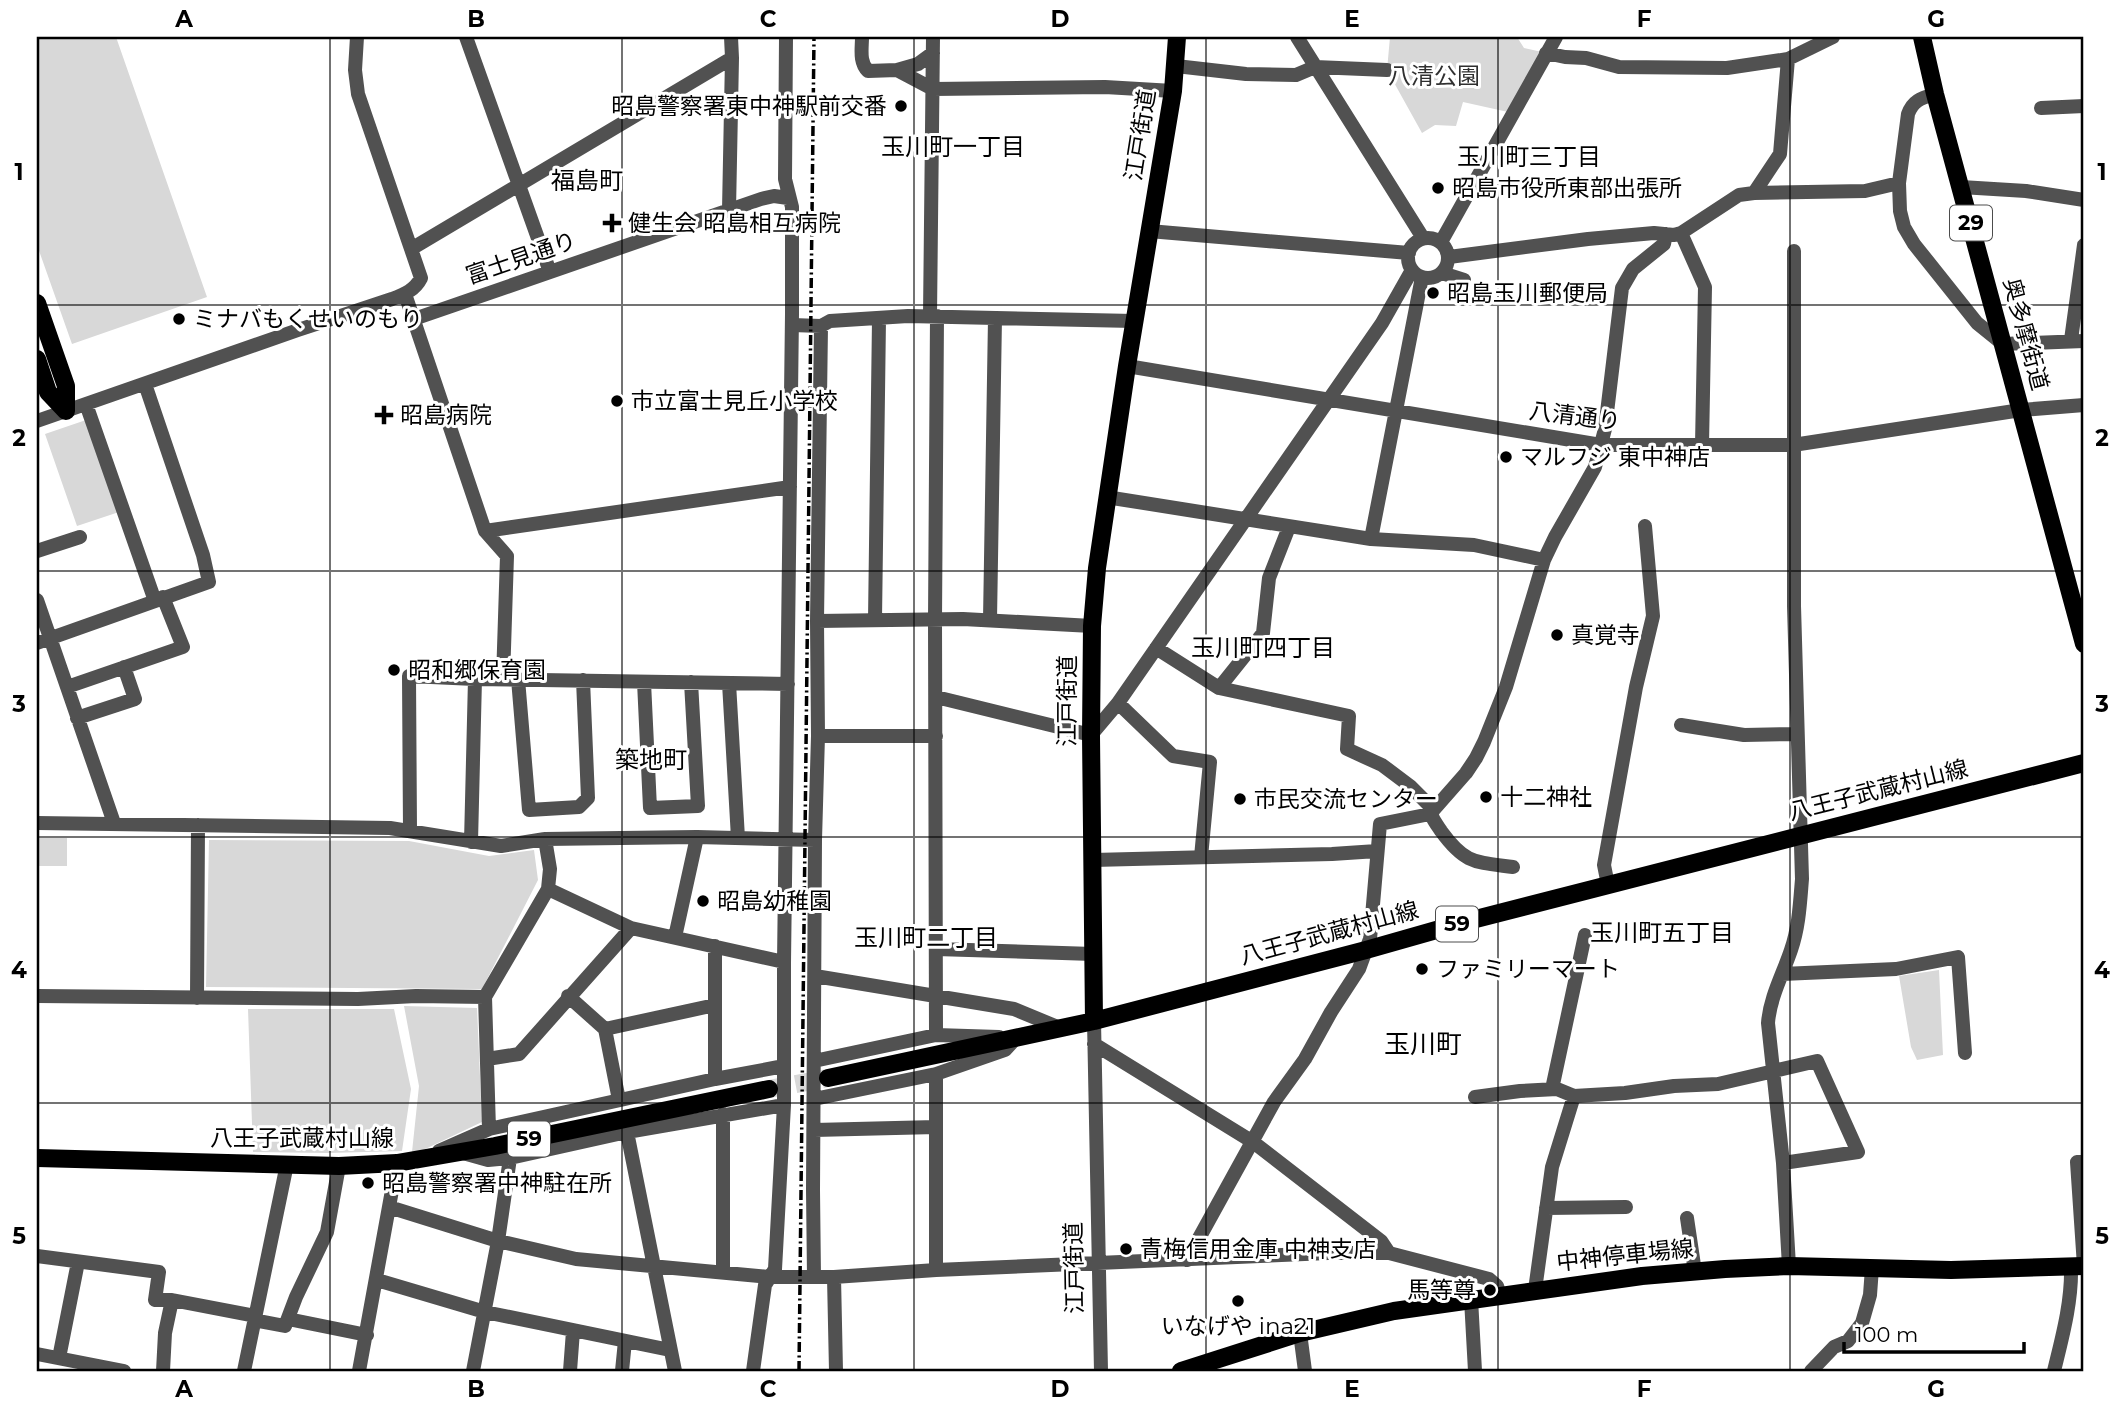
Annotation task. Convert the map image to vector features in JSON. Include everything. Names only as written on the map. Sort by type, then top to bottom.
[{"type":"main road","name":"江戸街道","points":[[1094,1021],[1092,626],[1106,497],[1173,91],[1177,37]]},
{"type":"main road","name":"奥多摩街道","points":[[1922,37],[2084,644]]},
{"type":"main road","points":[[37,303],[66,386],[66,411]]},
{"type":"main road","points":[[37,359],[48,392],[66,411]]},
{"type":"main road","name":"八王子武蔵村山線","points":[[828,1078],[1094,1021],[1468,921],[2084,763]]},
{"type":"main road","name":"八王子武蔵村山線","points":[[37,1158],[339,1166],[397,1163],[459,1153],[769,1088]]},
{"type":"main road","name":"中神停車場線","points":[[1181,1371],[1300,1333],[1394,1311],[1642,1276],[1789,1266],[1951,1270],[2080,1266]]},
{"type":"street","points":[[37,421],[405,294],[417,286],[421,278],[358,94],[355,71],[357,37]]},
{"type":"street","points":[[466,37],[550,272]]},
{"type":"street","points":[[729,210],[731,37]]},
{"type":"street","points":[[753,1371],[765,1285],[775,1269],[784,1105],[792,325],[792,206],[785,180],[786,37]]},
{"type":"street","points":[[862,37],[863,66],[868,71],[897,70],[918,64],[933,53]]},
{"type":"street","points":[[933,37],[936,1035]]},
{"type":"street","points":[[1297,37],[1423,238]]},
{"type":"street","points":[[1441,242],[1556,37]]},
{"type":"street","points":[[1546,52],[1565,57],[1586,58],[1619,67],[1727,68],[1788,59],[1833,37]]},
{"type":"street","points":[[411,250],[732,58]]},
{"type":"street","points":[[1754,193],[1780,154],[1788,59]]},
{"type":"street","points":[[1176,66],[1246,74],[1296,75],[1315,67],[1387,70]]},
{"type":"street","points":[[897,70],[933,89],[1105,87],[1173,91]]},
{"type":"street","points":[[1935,93],[1916,101],[1908,114],[1899,183],[1900,211],[1904,227],[1914,244],[1977,323],[2003,344],[2078,340],[2084,245]]},
{"type":"street","points":[[2042,108],[2084,106]]},
{"type":"street","points":[[1187,1260],[1274,1102],[1305,1059],[1359,969],[1370,939],[1380,824],[1430,814],[1466,773],[1484,741],[1506,687],[1544,560],[1595,467],[1605,429],[1622,288],[1633,269],[1673,234],[1740,195],[1864,191],[1899,183]]},
{"type":"street","points":[[1961,187],[2026,191],[2084,200]]},
{"type":"street","name":"富士見通り","points":[[414,319],[761,199],[788,198]]},
{"type":"street","points":[[1149,231],[1409,253]]},
{"type":"street","points":[[1448,257],[1588,239],[1654,233],[1673,234]]},
{"type":"street","points":[[1673,234],[1705,287],[1702,444]]},
{"type":"street","points":[[1429,237],[1441,242],[1447,251],[1448,263],[1442,273],[1432,278],[1417,274],[1409,265],[1409,253],[1414,243],[1423,238],[1429,237]]},
{"type":"street","points":[[1789,1266],[1783,1163],[1768,1023],[1770,1006],[1792,947],[1800,911],[1802,879],[1793,445],[1794,251]]},
{"type":"street","points":[[1442,273],[1464,280]]},
{"type":"street","points":[[936,697],[1091,735],[1118,703],[1417,274]]},
{"type":"street","points":[[1371,539],[1417,274]]},
{"type":"street","points":[[405,294],[485,531],[507,556],[503,679]]},
{"type":"street","points":[[792,325],[821,326],[830,321],[934,316],[1134,321]]},
{"type":"street","points":[[990,621],[995,318]]},
{"type":"street","points":[[875,620],[879,319]]},
{"type":"street","points":[[814,1277],[815,840],[821,326]]},
{"type":"street","name":"八清通り","points":[[1127,366],[1601,446],[1793,445],[2021,410],[2084,405]]},
{"type":"street","points":[[44,641],[209,582],[203,555],[145,384]]},
{"type":"street","points":[[67,687],[183,646],[159,599],[86,404]]},
{"type":"street","points":[[485,531],[790,486]]},
{"type":"street","points":[[1106,497],[1371,539],[1474,545],[1544,560]]},
{"type":"street","points":[[1608,886],[1604,865],[1636,687],[1653,616],[1645,526]]},
{"type":"street","points":[[1219,688],[1263,633],[1269,578],[1289,527]]},
{"type":"street","points":[[37,551],[80,537]]},
{"type":"street","points":[[37,600],[44,641],[67,687],[114,823]]},
{"type":"street","points":[[817,621],[990,621],[1092,626]]},
{"type":"street","points":[[1156,648],[1219,688],[1349,716],[1347,749],[1382,765],[1410,786],[1430,806],[1430,814],[1452,846],[1472,861],[1513,867]]},
{"type":"street","points":[[77,718],[135,699],[124,667]]},
{"type":"street","points":[[410,830],[409,676],[788,684]]},
{"type":"street","points":[[471,842],[475,679]]},
{"type":"street","points":[[518,679],[529,810],[579,807],[588,798],[583,680]]},
{"type":"street","points":[[644,682],[650,808],[698,806],[691,682]]},
{"type":"street","points":[[729,683],[738,838]]},
{"type":"street","points":[[1118,703],[1173,756],[1210,762],[1201,857]]},
{"type":"street","points":[[1681,725],[1744,735],[1797,734]]},
{"type":"street","points":[[818,736],[936,736]]},
{"type":"street","points":[[37,823],[390,828],[501,846],[545,839],[697,837],[815,840]]},
{"type":"street","points":[[197,998],[198,825]]},
{"type":"street","points":[[675,937],[697,837]]},
{"type":"street","points":[[489,1129],[485,997],[548,889],[550,869],[545,839]]},
{"type":"street","points":[[1093,860],[1377,851]]},
{"type":"street","points":[[548,889],[631,928],[784,962]]},
{"type":"street","points":[[486,1059],[519,1054],[631,928]]},
{"type":"street","points":[[1552,1089],[1586,934]]},
{"type":"street","points":[[715,946],[715,1079]]},
{"type":"street","points":[[936,949],[1093,954]]},
{"type":"street","points":[[1782,974],[1896,969],[1958,957],[1965,1053]]},
{"type":"street","points":[[816,976],[1014,1009],[1060,1028]]},
{"type":"street","points":[[37,996],[485,997]]},
{"type":"street","points":[[568,996],[605,1029],[619,1100]]},
{"type":"street","points":[[605,1029],[715,1005]]},
{"type":"street","name":"江戸街道","points":[[1094,1021],[1101,1371]]},
{"type":"street","points":[[814,1061],[936,1035],[1016,1038]]},
{"type":"street","points":[[814,1099],[936,1074],[1004,1050],[1016,1038]]},
{"type":"street","points":[[1094,1044],[1253,1142],[1381,1241],[1389,1253]]},
{"type":"street","points":[[1475,1097],[1552,1089],[1574,1096],[1718,1084],[1817,1061],[1858,1152],[1783,1163]]},
{"type":"street","points":[[419,1160],[489,1129],[784,1066]]},
{"type":"street","points":[[936,1074],[936,1270]]},
{"type":"street","points":[[1535,1290],[1552,1167],[1574,1096]]},
{"type":"street","points":[[459,1153],[488,1160],[510,1158],[626,1132],[784,1105]]},
{"type":"street","points":[[723,1114],[723,1272]]},
{"type":"street","points":[[814,1130],[936,1127]]},
{"type":"street","points":[[626,1132],[675,1371]]},
{"type":"street","points":[[473,1371],[498,1241],[510,1158]]},
{"type":"street","points":[[2054,1371],[2072,1280],[2080,1266],[2077,1162],[2084,1162]]},
{"type":"street","points":[[359,1371],[397,1163]]},
{"type":"street","points":[[244,1371],[286,1164]]},
{"type":"street","points":[[37,1256],[159,1272],[155,1300],[172,1300],[285,1326],[327,1232],[339,1166]]},
{"type":"street","points":[[389,1207],[498,1241],[576,1259],[769,1277],[834,1278],[936,1270],[1328,1253],[1389,1253],[1489,1279],[1497,1286],[1500,1295]]},
{"type":"street","points":[[1546,1208],[1626,1207]]},
{"type":"street","points":[[1687,1218],[1695,1272]]},
{"type":"street","points":[[59,1359],[78,1262]]},
{"type":"street","points":[[1811,1371],[1834,1347],[1848,1341],[1862,1323],[1870,1295],[1872,1268]]},
{"type":"street","points":[[834,1278],[836,1371]]},
{"type":"street","points":[[376,1280],[485,1312],[670,1350]]},
{"type":"street","points":[[1471,1299],[1475,1371]]},
{"type":"street","points":[[163,1371],[165,1333],[172,1300]]},
{"type":"street","points":[[288,1319],[367,1335]]},
{"type":"street","points":[[570,1371],[573,1331]]},
{"type":"street","points":[[1300,1333],[1305,1371]]},
{"type":"street","points":[[622,1371],[625,1341]]},
{"type":"street","points":[[37,1354],[124,1371]]},
{"type":"green space","points":[[37,37],[116,37],[207,297],[72,344],[37,245]]},
{"type":"green space","name":"八清公園","points":[[1390,37],[1517,37],[1524,48],[1542,52],[1508,112],[1463,102],[1456,126],[1435,125],[1422,133],[1387,70]]},
{"type":"green space","points":[[86,420],[119,512],[77,526],[45,434]]},
{"type":"green space","points":[[37,838],[67,838],[67,866],[37,866]]},
{"type":"green space","points":[[209,840],[409,841],[489,856],[534,850],[538,880],[482,989],[206,987]]},
{"type":"green space","points":[[1939,970],[1943,1055],[1917,1060],[1911,1047],[1899,976]]},
{"type":"green space","points":[[404,1006],[477,1008],[482,1122],[421,1151],[412,1152],[419,1086]]},
{"type":"green space","points":[[248,1009],[394,1009],[411,1089],[402,1151],[253,1152]]},
{"type":"tunnel","points":[[769,1089],[828,1078]]},
{"type":"railway","points":[[799,1371],[814,37]]},
{"type":"place","name":"昭島警察署東中神駅前交番","points":[[901,106]]},
{"type":"place","name":"昭島市役所東部出張所","points":[[1438,188]]},
{"type":"place","name":"健生会 昭島相互病院","points":[[612,223]]},
{"type":"place","name":"昭島玉川郵便局","points":[[1433,293]]},
{"type":"place","name":"ミナバもくせいのもり","points":[[179,319]]},
{"type":"place","name":"市立富士見丘小学校","points":[[617,401]]},
{"type":"place","name":"昭島病院","points":[[384,415]]},
{"type":"place","name":"マルフジ 東中神店","points":[[1506,457]]},
{"type":"place","name":"真覚寺","points":[[1557,635]]},
{"type":"place","name":"昭和郷保育園","points":[[394,670]]},
{"type":"place","name":"十二神社","points":[[1486,797]]},
{"type":"place","name":"市民交流センター","points":[[1240,799]]},
{"type":"place","name":"昭島幼稚園","points":[[703,901]]},
{"type":"place","name":"ファミリーマート","points":[[1422,969]]},
{"type":"place","name":"昭島警察署中神駐在所","points":[[368,1183]]},
{"type":"place","name":"青梅信用金庫 中神支店","points":[[1126,1249]]},
{"type":"place","name":"馬等尊","points":[[1490,1290]]},
{"type":"place","name":"いなげや ina21","points":[[1238,1301]]},
{"type":"district","name":"玉川町一丁目","points":[[953,147]]},
{"type":"district","name":"玉川町三丁目","points":[[1529,157]]},
{"type":"district","name":"福島町","points":[[587,181]]},
{"type":"district","name":"玉川町四丁目","points":[[1263,648]]},
{"type":"district","name":"築地町","points":[[651,760]]},
{"type":"district","name":"玉川町五丁目","points":[[1662,933]]},
{"type":"district","name":"玉川町二丁目","points":[[926,938]]},
{"type":"district","name":"玉川町","points":[[1423,1044]]}]
